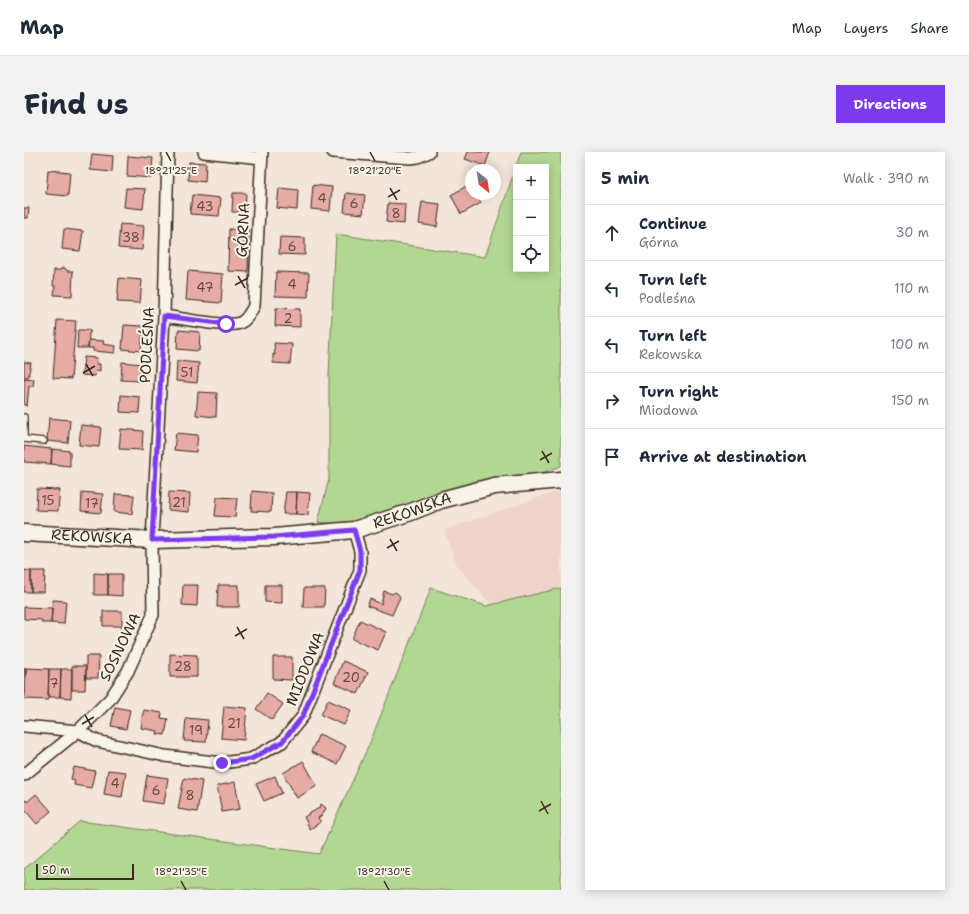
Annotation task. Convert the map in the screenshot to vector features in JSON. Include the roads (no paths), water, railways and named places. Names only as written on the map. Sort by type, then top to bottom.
[{"type":"street","name":"PODLEŚNA","points":[[152,540],[164,316],[168,152]]},
{"type":"street","points":[[204,152],[262,155]]},
{"type":"street","points":[[333,152],[410,158],[418,157],[429,152]]},
{"type":"street","name":"GÓRNA","points":[[164,316],[226,324],[240,322],[248,316],[254,306],[262,155]]},
{"type":"street","name":"REKOWSKA","points":[[24,533],[152,540],[274,537],[354,530],[410,512],[441,500],[494,486],[561,480]]},
{"type":"street","name":"MIODOWA","points":[[24,726],[78,731],[97,741],[158,754],[222,763],[251,759],[282,742],[303,716],[360,570],[360,551],[354,530]]},
{"type":"street","name":"SOSNOWA","points":[[24,775],[78,731],[110,699],[128,671],[153,614],[152,540]]},
{"type":"lane","points":[[24,417],[24,438],[44,441]]}]
